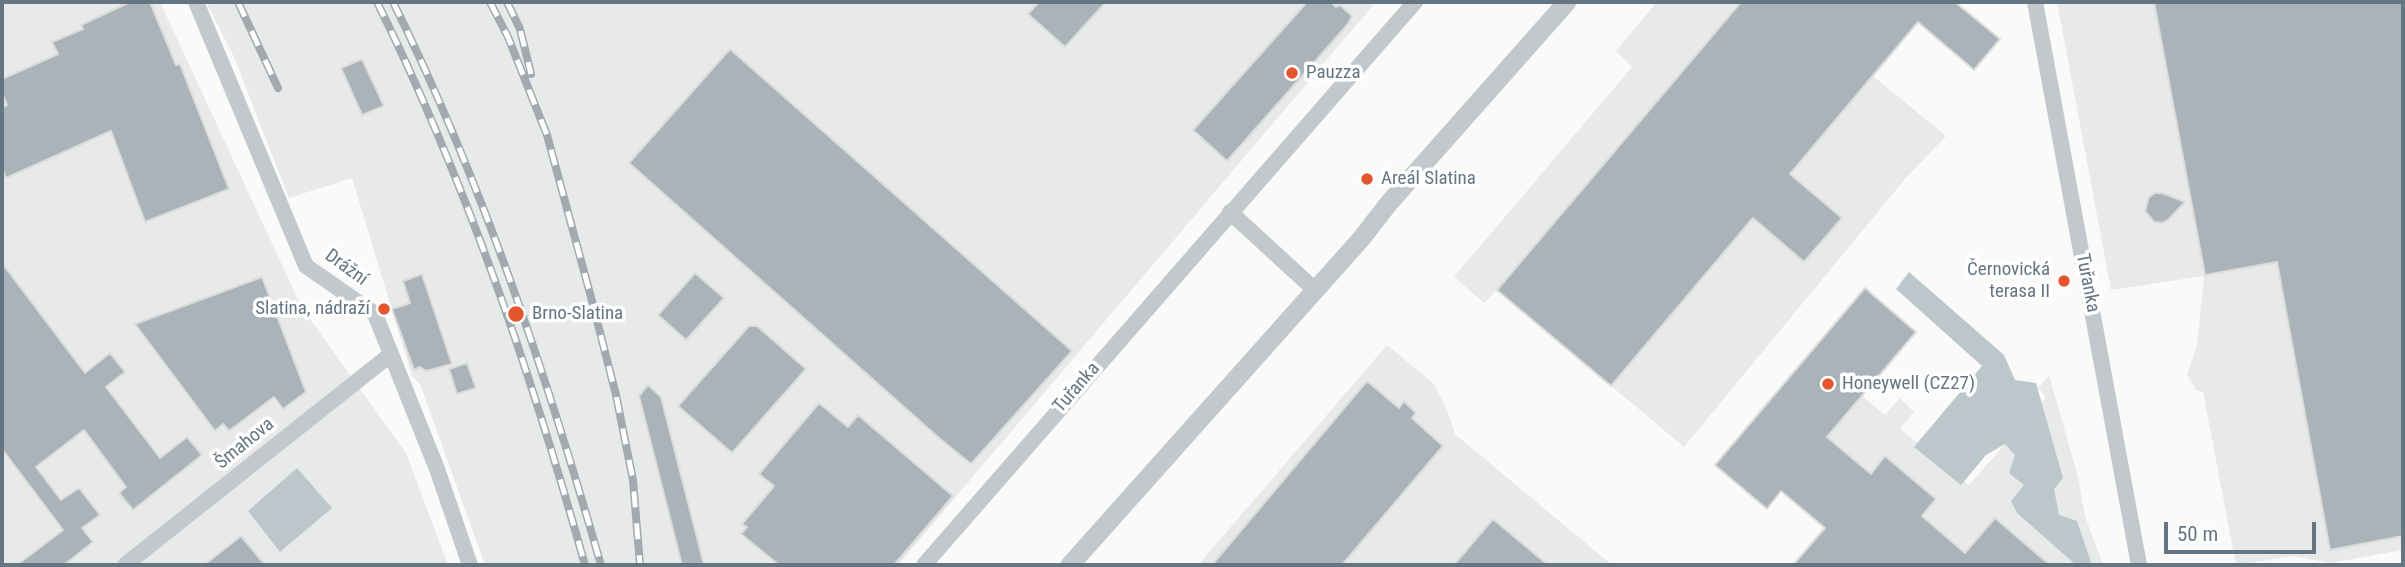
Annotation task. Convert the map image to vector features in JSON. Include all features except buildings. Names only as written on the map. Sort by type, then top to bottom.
[{"type":"street","name":"Drážní","points":[[196,2],[306,266],[375,314],[437,469],[470,565]]},
{"type":"street","name":"Tuřanka","points":[[925,565],[1415,2]]},
{"type":"street","points":[[1070,565],[1567,2]]},
{"type":"street","name":"Tuřanka","points":[[2035,2],[2139,565]]},
{"type":"street","points":[[1230,212],[1315,290]]},
{"type":"street","name":"Šmahova","points":[[125,565],[390,355]]},
{"type":"shaded area","points":[[2,2],[160,2],[302,308],[406,453],[448,565],[2,565]]},
{"type":"shaded area","points":[[206,2],[1376,2],[898,565],[485,565],[420,384],[412,376],[352,178],[289,198],[234,57]]},
{"type":"shaded area","points":[[1657,2],[1955,2],[2000,39],[1974,70],[1918,23],[1873,76],[1946,136],[1905,179],[1684,447],[1497,290],[1484,303],[1454,277],[1632,67],[1616,51]]},
{"type":"shaded area","points":[[2057,2],[2403,2],[2403,550],[2330,563],[2293,556],[2236,565],[2203,392],[2196,390],[2187,374],[2197,346],[2204,276],[2111,290]]},
{"type":"shaded area","points":[[1909,272],[2004,355],[2015,380],[2036,383],[2063,478],[2054,489],[2059,515],[2077,521],[2092,565],[2076,565],[2017,513],[2011,501],[2024,485],[2009,473],[2015,455],[2005,444],[1986,455],[1961,485],[1914,447],[1982,366],[1896,289]]},
{"type":"shaded area","points":[[1387,345],[1434,384],[1455,434],[1612,565],[1198,565]]},
{"type":"shaded area","points":[[2049,375],[2078,477],[2085,516],[2103,565],[1795,563],[1825,527],[1826,434],[1861,395],[1885,415],[1900,398],[1914,412],[1900,429],[1969,485],[2046,397],[2038,388]]},
{"type":"shaded area","points":[[297,468],[332,508],[280,552],[248,511]]},
{"type":"railway","points":[[238,2],[278,88]]},
{"type":"railway","points":[[377,2],[468,208],[519,350],[585,565]]},
{"type":"railway","points":[[393,2],[455,139],[510,279],[558,421],[601,565]]},
{"type":"railway","points":[[490,2],[508,37],[547,135],[592,301],[616,395],[633,480],[640,565]]},
{"type":"railway","points":[[507,2],[520,29],[531,74]]},
{"type":"place","name":"Pauzza","points":[[1292,73]]},
{"type":"place","name":"Areál Slatina","points":[[1367,179]]},
{"type":"place","name":"Černovická terasa II","points":[[2064,281]]},
{"type":"place","name":"Slatina, nádraží","points":[[384,309]]},
{"type":"place","name":"Brno-Slatina","points":[[516,314]]},
{"type":"place","name":"Honeywell (CZ27)","points":[[1828,384]]}]
